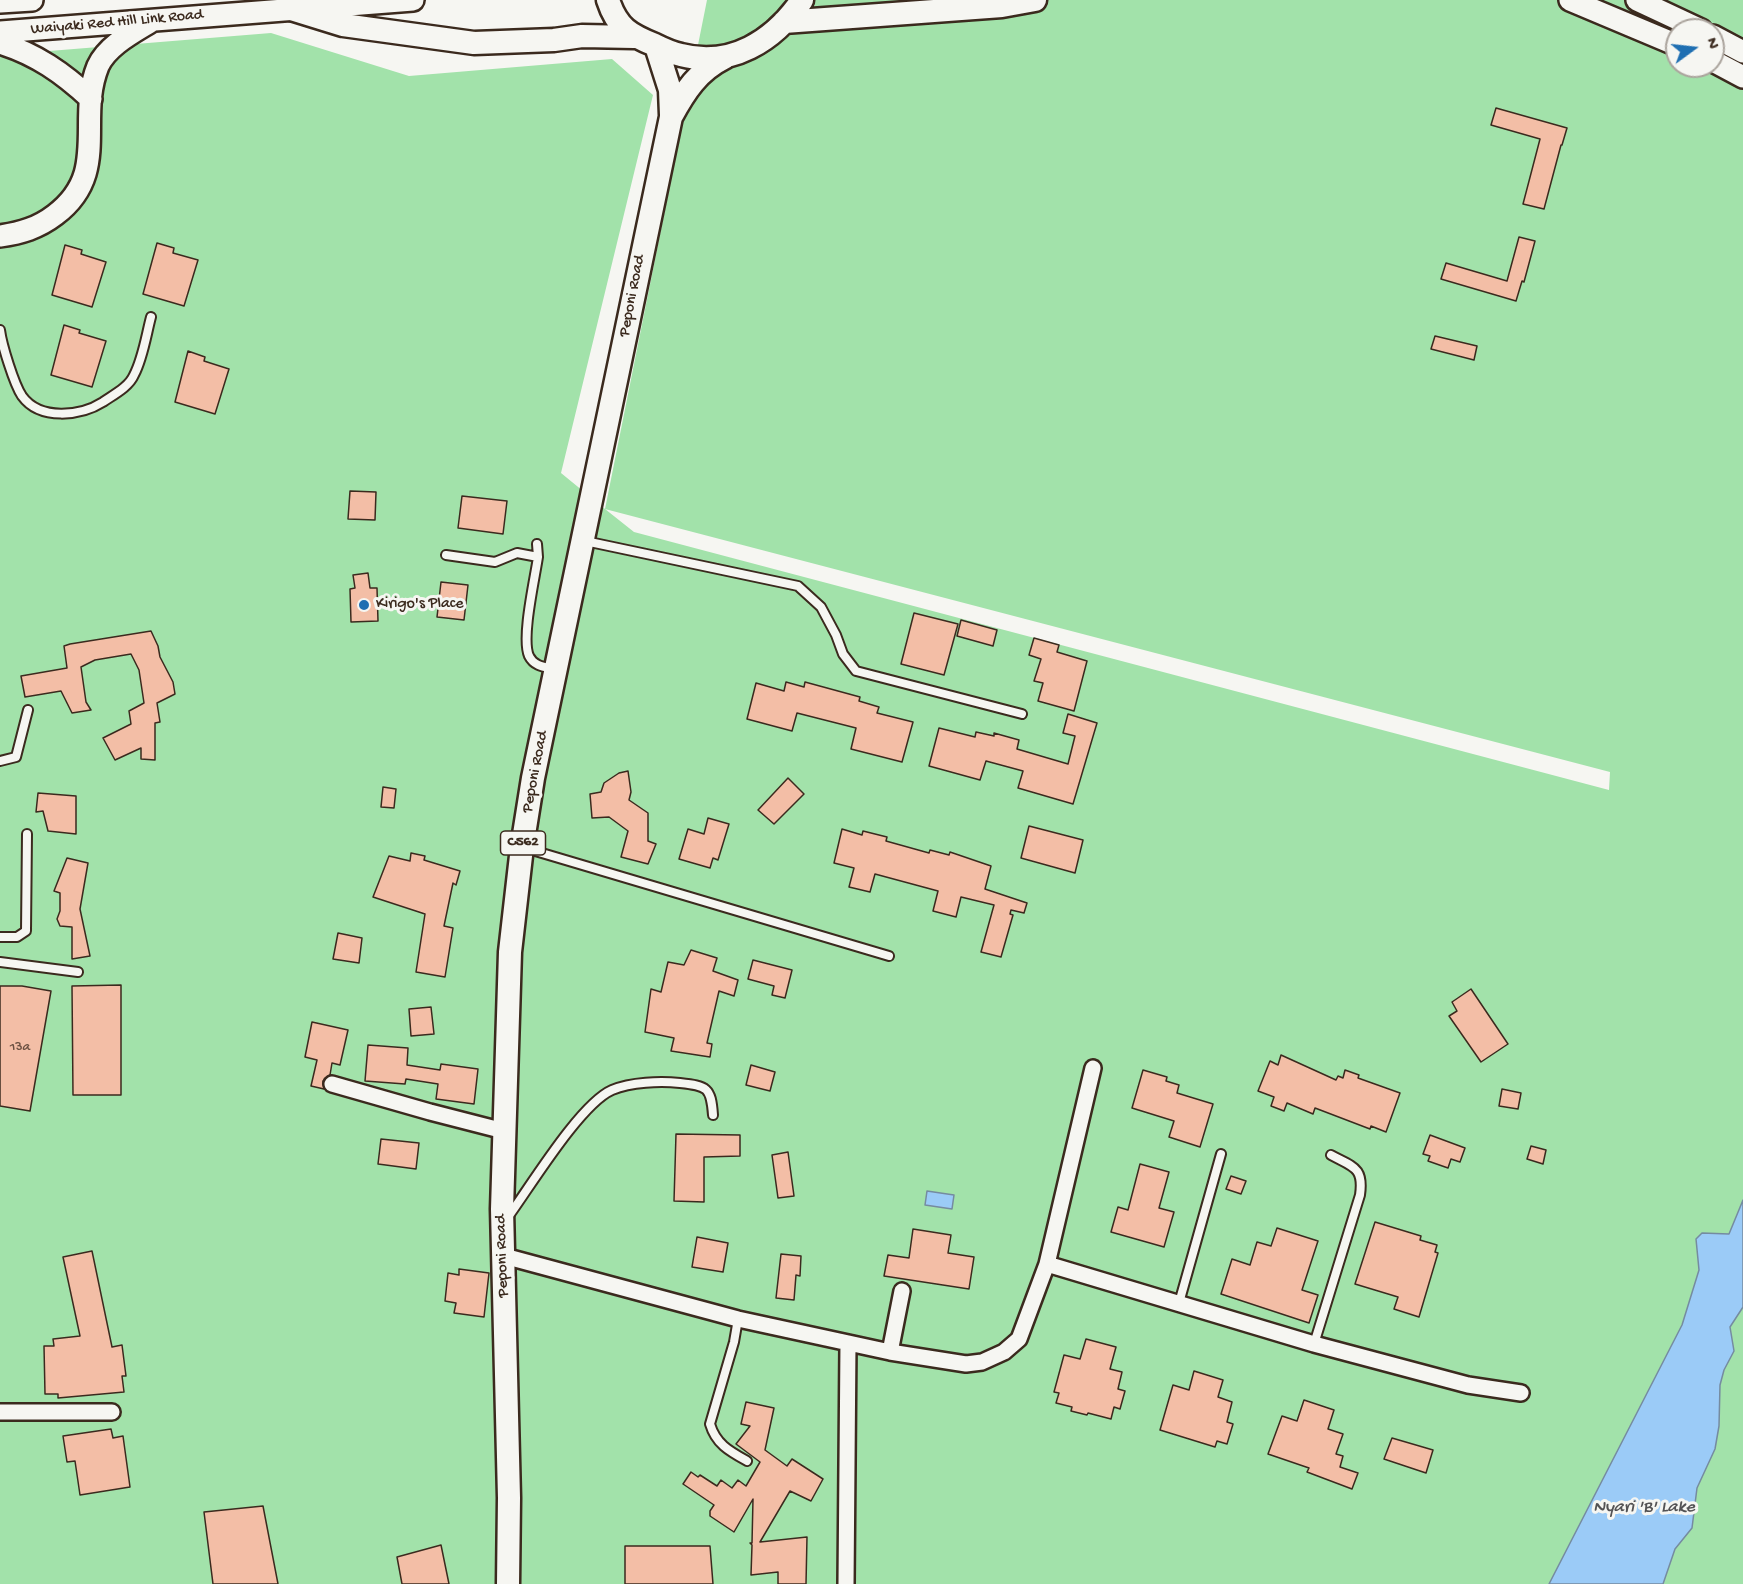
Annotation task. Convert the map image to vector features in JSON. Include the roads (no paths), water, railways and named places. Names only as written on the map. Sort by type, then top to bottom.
[{"type":"main road","name":"Waiyaki Red Hill Link Road","points":[[0,2],[32,0]]},
{"type":"main road","name":"Waiyaki Red Hill Link Road","points":[[0,32],[413,0]]},
{"type":"main road","points":[[608,0],[617,22],[634,37],[678,55],[724,58]]},
{"type":"main road","name":"Peponi Road","points":[[671,117],[692,82],[714,63],[759,42],[784,22],[802,0]]},
{"type":"main road","points":[[784,22],[1002,6],[1035,0]]},
{"type":"main road","points":[[1570,0],[1665,40]]},
{"type":"main road","points":[[1637,0],[1675,18]]},
{"type":"main road","points":[[288,8],[343,25],[474,43],[554,40],[582,36],[634,37]]},
{"type":"main road","points":[[0,236],[21,233],[46,222],[64,208],[80,190],[88,162],[91,99],[99,65],[117,44],[152,20]]},
{"type":"main road","points":[[1725,42],[1743,52]]},
{"type":"main road","points":[[0,43],[35,56],[71,81],[91,99]]},
{"type":"main road","name":"Peponi Road","points":[[508,1584],[509,1498],[502,1226],[510,952],[522,847],[533,778],[671,117],[670,90],[656,46]]},
{"type":"main road","points":[[1725,68],[1743,77]]},
{"type":"street","points":[[504,1256],[738,1319],[890,1352],[966,1364],[982,1362],[1004,1352],[1019,1338],[1047,1264],[1093,1068]]},
{"type":"street","points":[[332,1084],[504,1131]]},
{"type":"street","points":[[1047,1264],[1314,1344],[1468,1384],[1521,1393]]},
{"type":"street","points":[[890,1352],[902,1291]]},
{"type":"street","points":[[846,1584],[848,1343]]},
{"type":"street","points":[[0,1413],[111,1412]]},
{"type":"lane","points":[[0,330],[3,346],[22,397],[39,410],[62,415],[92,409],[121,390],[134,377],[151,317]]},
{"type":"lane","points":[[584,541],[798,586],[821,607],[843,654],[856,671],[1022,714]]},
{"type":"lane","points":[[537,544],[538,557],[527,634],[529,655],[538,666],[557,669]]},
{"type":"lane","points":[[446,555],[495,562],[517,553],[538,557]]},
{"type":"lane","points":[[0,760],[16,757],[28,710]]},
{"type":"lane","points":[[0,937],[17,937],[26,931],[27,834]]},
{"type":"lane","points":[[522,847],[889,956]]},
{"type":"lane","points":[[0,962],[78,972]]},
{"type":"lane","points":[[502,1226],[582,1114],[610,1091],[631,1085],[676,1083],[698,1085],[706,1088],[711,1095],[713,1115]]},
{"type":"lane","points":[[1179,1303],[1221,1154]]},
{"type":"lane","points":[[1314,1344],[1360,1195],[1362,1181],[1354,1167],[1331,1155]]},
{"type":"lane","points":[[738,1319],[734,1342],[710,1424],[713,1435],[723,1447],[747,1461]]},
{"type":"water","points":[[927,1191],[954,1195],[952,1209],[925,1205]]},
{"type":"water","name":"Nyari 'B' Lake","points":[[1743,1200],[1743,1307],[1730,1327],[1734,1351],[1724,1370],[1720,1385],[1719,1426],[1715,1449],[1697,1488],[1692,1528],[1675,1549],[1663,1584],[1549,1584],[1682,1325],[1699,1270],[1696,1239],[1702,1233],[1729,1234]]},
{"type":"place","name":"Kirigo's Place","points":[[364,605]]}]
